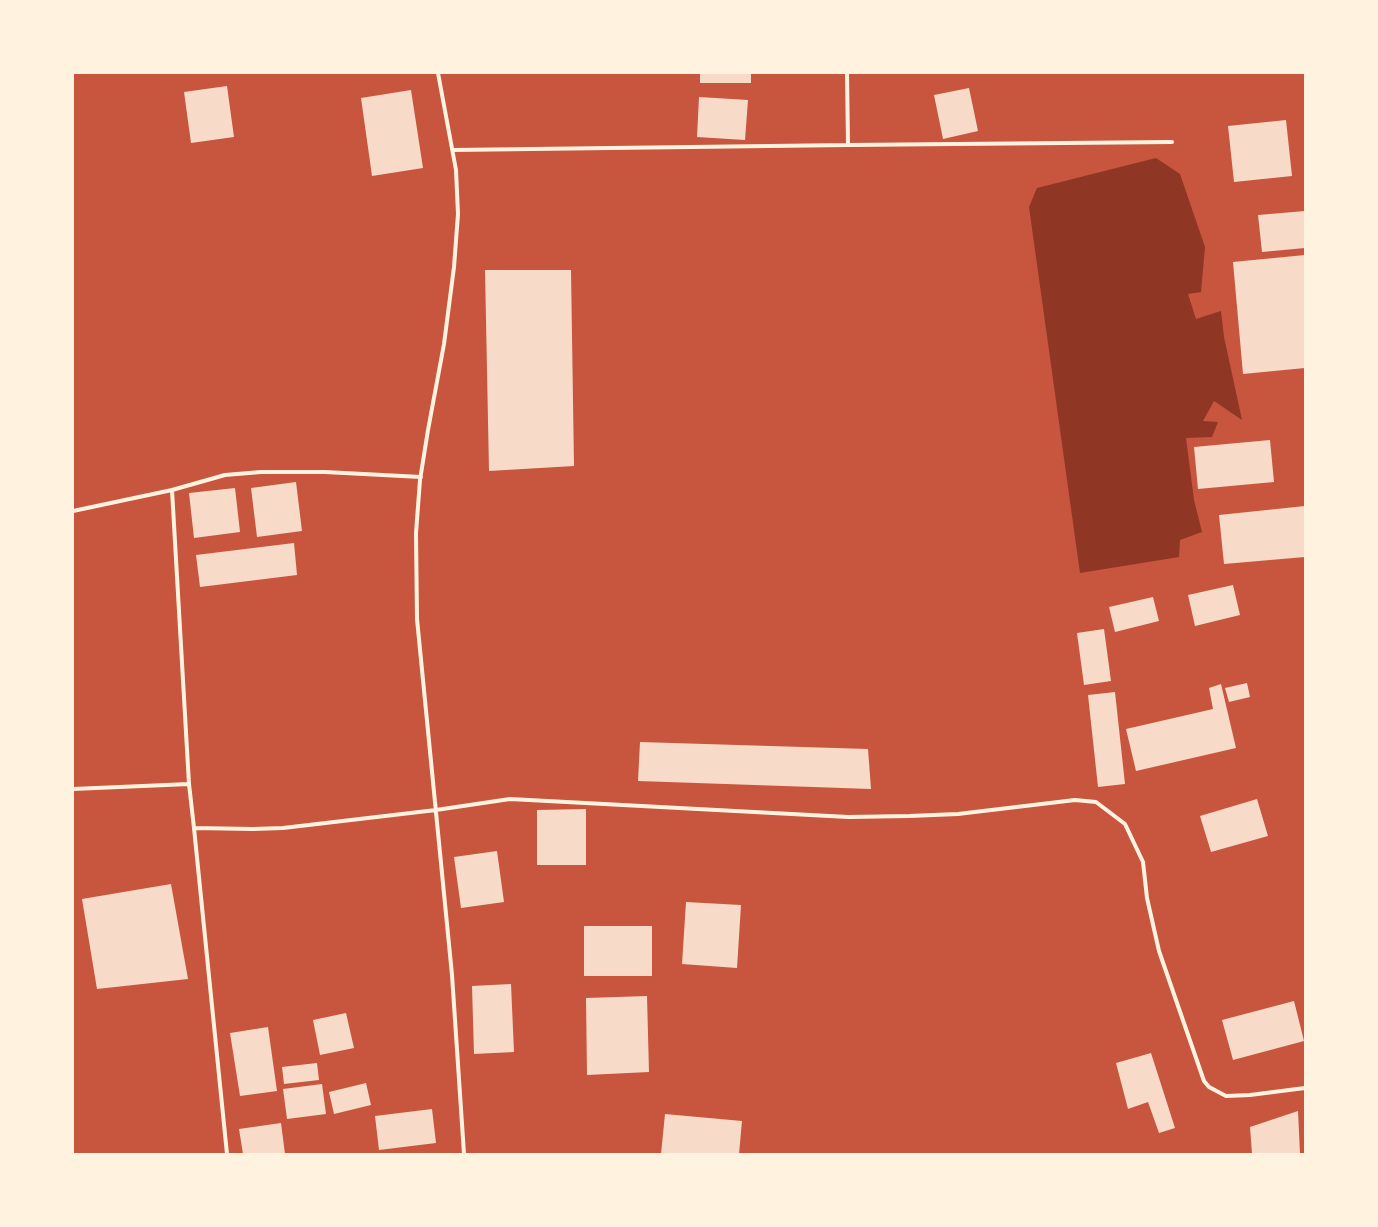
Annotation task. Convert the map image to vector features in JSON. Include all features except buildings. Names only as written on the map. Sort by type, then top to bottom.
[{"type":"street","points":[[438,73],[456,170],[458,214],[454,267],[444,344],[421,477],[416,533],[417,619],[452,975],[464,1154]]},
{"type":"street","points":[[846,73],[848,145]]},
{"type":"street","points":[[453,150],[1172,142]]},
{"type":"street","points":[[73,511],[172,490],[191,483],[225,475],[261,472],[325,472],[421,477]]},
{"type":"street","points":[[172,490],[189,784],[227,1154]]},
{"type":"street","points":[[73,789],[189,784]]},
{"type":"street","points":[[194,828],[284,828],[436,810],[510,799],[848,817],[958,814],[1075,800],[1096,802],[1125,824],[1143,862],[1146,898],[1159,951],[1204,1081],[1209,1087],[1226,1096],[1250,1095],[1305,1088]]},
{"type":"shaded area","points":[[1156,158],[1180,174],[1205,247],[1201,292],[1188,294],[1196,319],[1221,311],[1224,337],[1242,420],[1214,401],[1203,421],[1218,422],[1212,437],[1186,438],[1194,500],[1202,532],[1180,540],[1179,557],[1080,573],[1029,207],[1037,188]]}]
